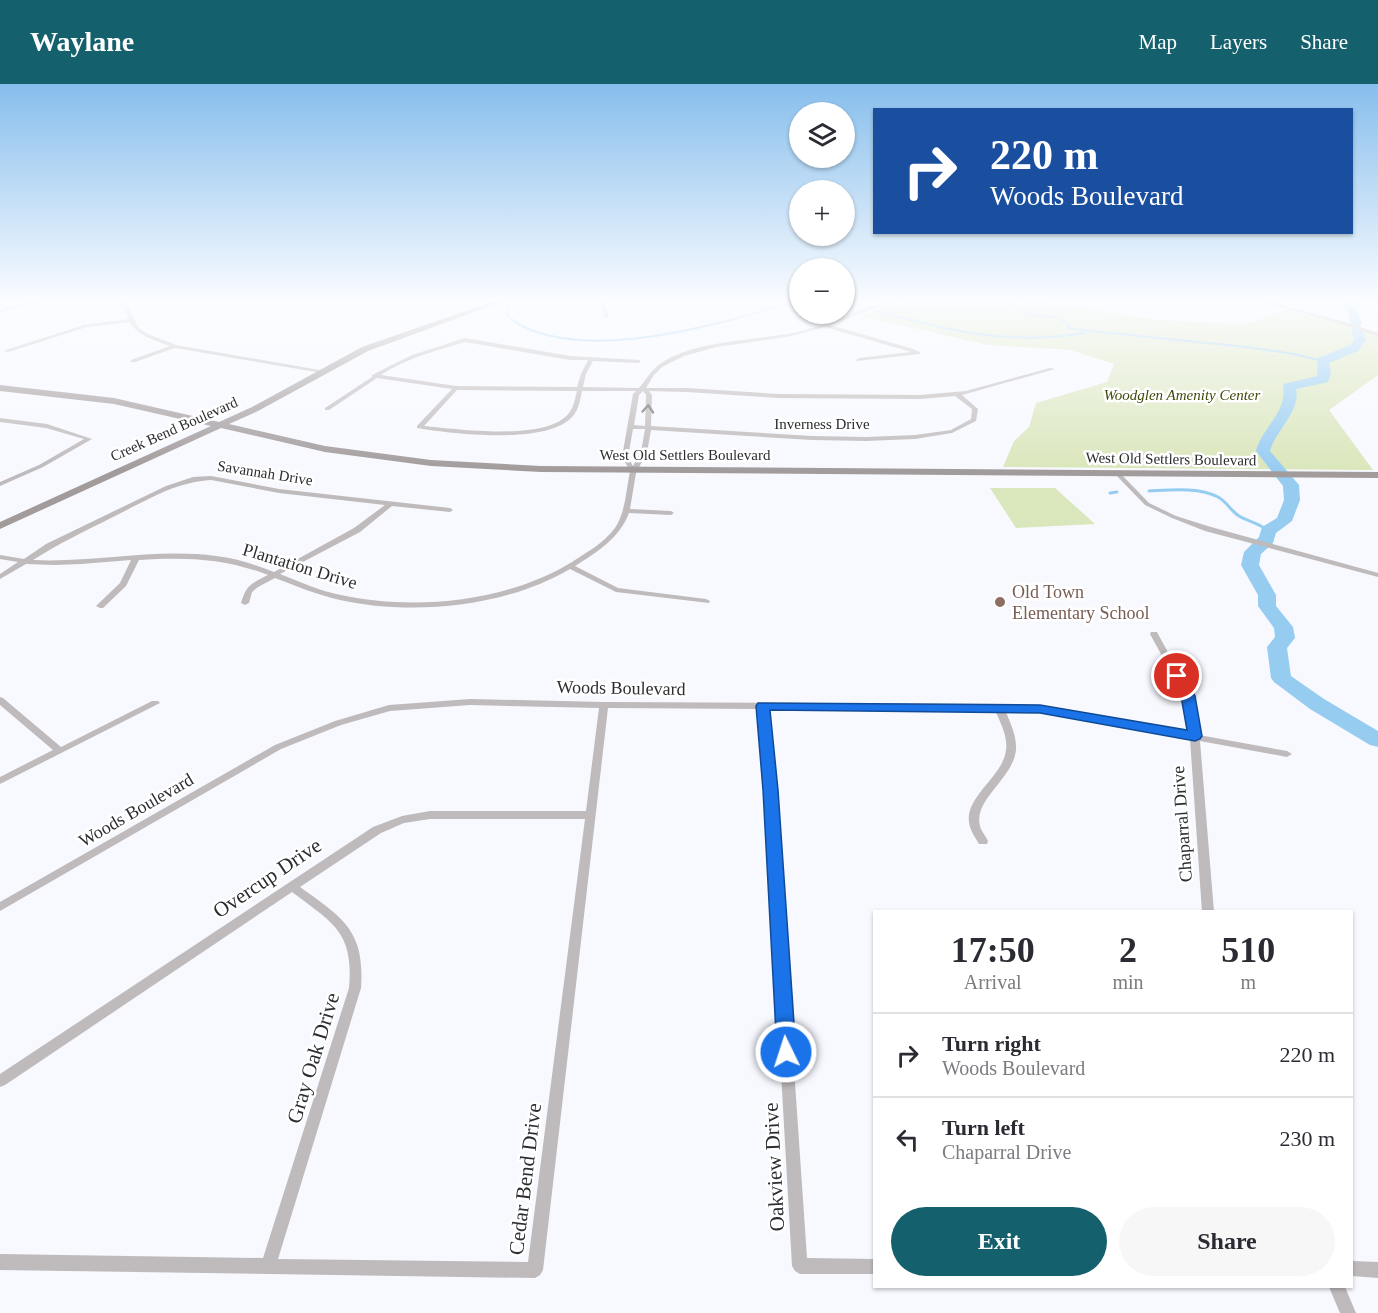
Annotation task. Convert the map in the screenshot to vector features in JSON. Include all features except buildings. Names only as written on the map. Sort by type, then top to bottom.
[{"type":"main road","name":"Creek Bend Boulevard","points":[[0,518],[271,393],[309,369],[335,356]]},
{"type":"main road","name":"Creek Bend Boulevard","points":[[0,526],[255,409],[322,371],[353,356]]},
{"type":"main road","name":"West Old Settlers Boulevard","points":[[0,388],[114,401],[325,449],[431,463],[504,468],[1378,475]]},
{"type":"street","points":[[133,361],[146,356]]},
{"type":"street","points":[[235,356],[322,371]]},
{"type":"street","points":[[327,409],[374,376],[413,356]]},
{"type":"street","points":[[557,356],[638,361]]},
{"type":"street","name":"Plantation Drive","points":[[633,470],[625,457],[636,394],[644,389],[646,380],[653,371],[679,356]]},
{"type":"street","points":[[859,360],[890,356]]},
{"type":"street","points":[[456,387],[419,427],[492,433],[528,432],[567,419],[574,409],[583,373],[591,360]]},
{"type":"street","points":[[374,376],[456,387],[644,389],[779,396],[920,397],[957,394],[1052,369]]},
{"type":"street","name":"Plantation Drive","points":[[0,557],[23,561],[63,563],[175,556],[218,558],[342,598],[390,603],[470,599],[504,592],[543,580],[571,567],[605,543],[619,526],[626,512],[633,470],[643,457],[649,394],[644,389]]},
{"type":"street","name":"Inverness Drive","points":[[630,428],[646,427],[769,437],[927,437],[958,432],[974,420],[975,409],[957,394]]},
{"type":"street","points":[[0,420],[62,430],[88,439],[41,466],[0,484]]},
{"type":"street","points":[[0,427],[12,421]]},
{"type":"street","points":[[1117,473],[1147,504],[1174,516],[1232,536],[1378,575]]},
{"type":"street","name":"Savannah Drive","points":[[0,577],[49,546],[168,487],[193,479],[211,478],[279,491],[450,510]]},
{"type":"street","points":[[244,603],[252,587],[362,526],[390,504]]},
{"type":"street","points":[[626,512],[671,513]]},
{"type":"street","points":[[100,606],[123,584],[136,558]]},
{"type":"street","points":[[571,567],[616,590],[706,601]]},
{"type":"street","name":"Chaparral Drive","points":[[1154,634],[1188,696],[1195,736],[1208,910]]},
{"type":"street","points":[[0,700],[60,751]]},
{"type":"street","name":"Woods Boulevard","points":[[0,907],[278,747],[338,723],[389,708],[470,702],[999,707],[1063,712],[1287,754]]},
{"type":"street","points":[[0,781],[155,703]]},
{"type":"street","name":"Cedar Bend Drive","points":[[0,1262],[270,1264],[535,1270],[604,705]]},
{"type":"street","name":"Oakview Drive","points":[[763,706],[771,790],[800,1266],[873,1267]]},
{"type":"street","points":[[983,841],[972,821],[974,810],[1002,774],[1011,751],[1009,733],[999,707]]},
{"type":"street","name":"Overcup Drive","points":[[0,1081],[368,834],[402,819],[430,815],[591,815]]},
{"type":"street","name":"Gray Oak Drive","points":[[270,1264],[356,988],[358,970],[354,945],[346,931],[291,886]]},
{"type":"street","points":[[1353,1269],[1378,1269]]},
{"type":"street","points":[[1336,1288],[1348,1313]]},
{"type":"green space","name":"Woodglen Amenity Center","points":[[1091,356],[1378,356],[1378,375],[1329,410],[1373,470],[1003,467],[1014,441],[1029,427],[1036,403],[1107,382],[1114,364]]},
{"type":"green space","points":[[990,488],[1055,488],[1095,524],[1016,528]]},
{"type":"waterway","points":[[1303,356],[1322,361]]},
{"type":"waterway","points":[[1333,356],[1322,361],[1325,373],[1323,379],[1289,387],[1291,396],[1278,425],[1266,439],[1263,451],[1291,485],[1292,500],[1284,521],[1268,531],[1267,539],[1253,552],[1250,565],[1267,595],[1267,606],[1273,617],[1283,627],[1285,638],[1277,647],[1281,678],[1317,704],[1378,740]]},
{"type":"waterway","points":[[1149,491],[1184,490],[1210,494],[1221,499],[1239,516],[1268,531]]},
{"type":"waterway","points":[[1110,493],[1117,492]]},
{"type":"place","name":"Old Town Elementary School","points":[[1000,602]]},
{"type":"route","points":[[786,1052],[771,790],[763,706],[1018,707],[1063,712],[1195,736],[1188,696],[1177,676]]}]
